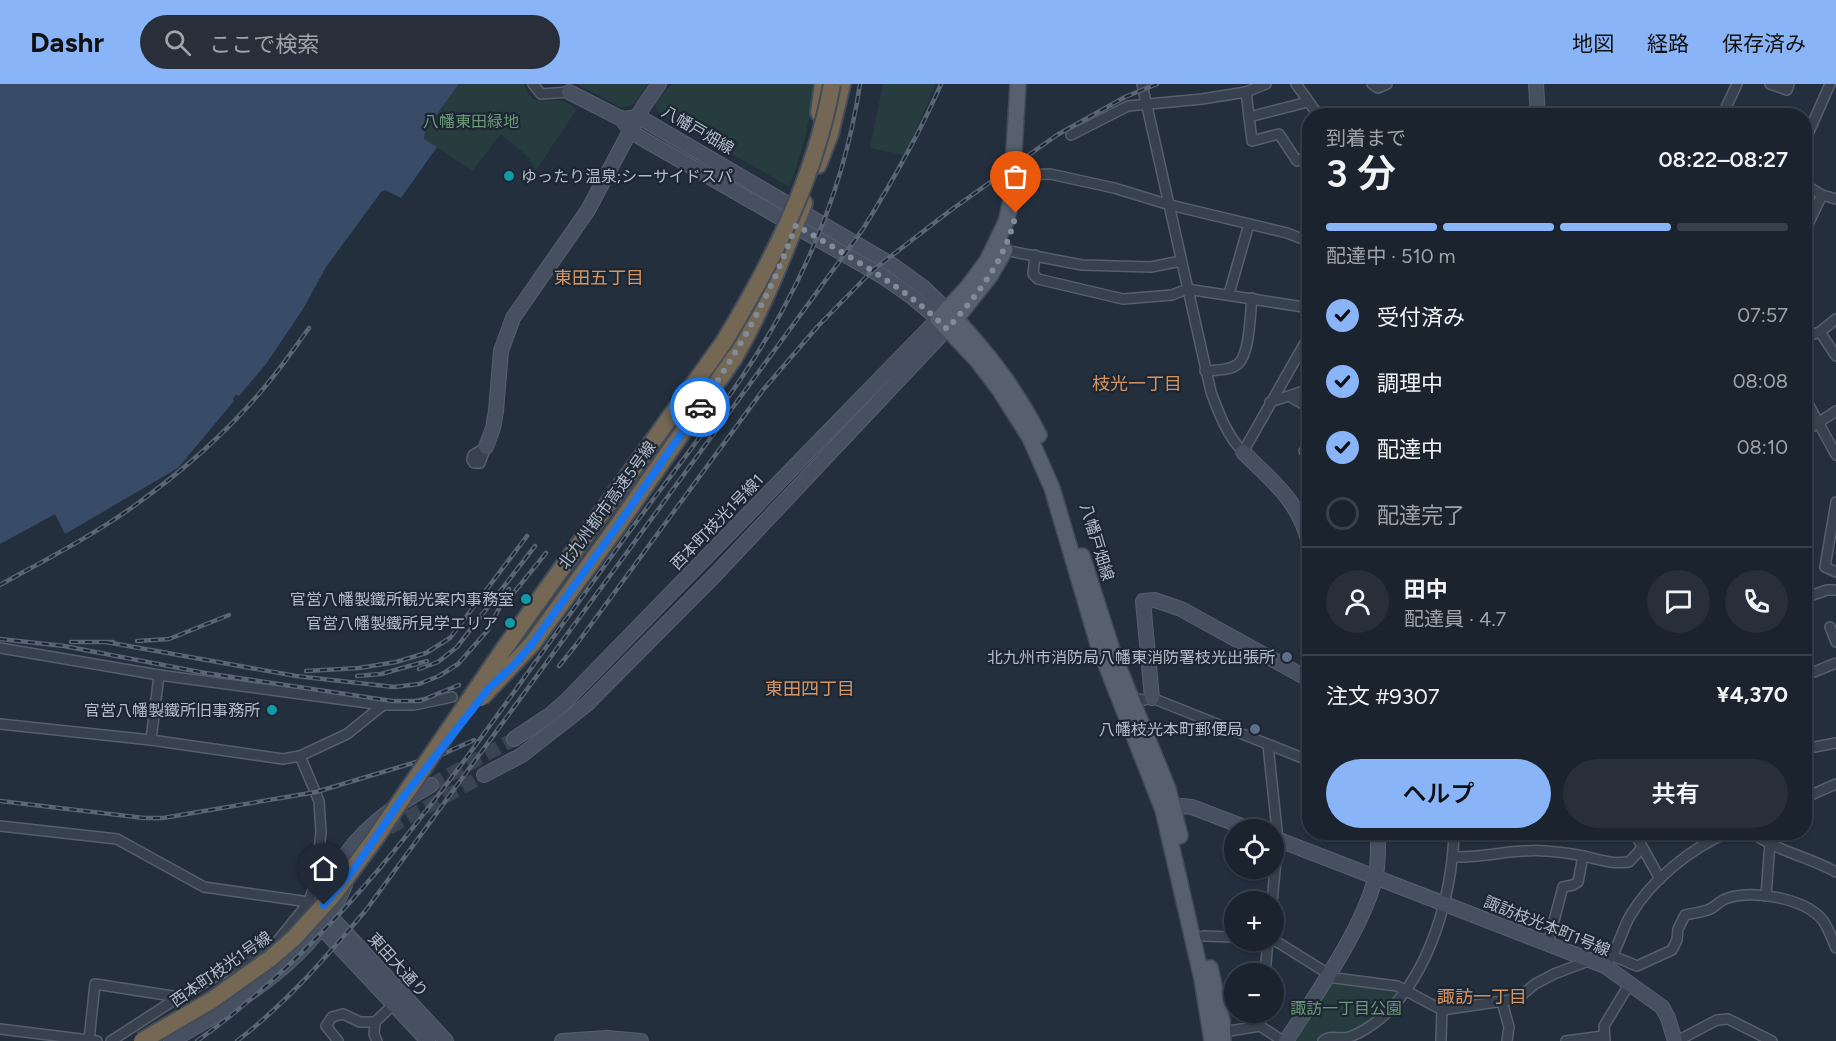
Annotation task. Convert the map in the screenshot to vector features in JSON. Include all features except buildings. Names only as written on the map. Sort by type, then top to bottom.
[{"type":"highway","points":[[396,811],[611,524],[730,356],[760,284],[794,215],[811,155],[824,132],[832,85]]},
{"type":"highway","name":"北九州都市高速5号線","points":[[141,1041],[233,986],[294,938],[347,877],[396,811],[504,649],[724,342],[748,303],[788,226],[805,183],[823,125],[832,85]]},
{"type":"main road","points":[[947,319],[987,261],[1006,222],[1011,201],[1018,84]]},
{"type":"main road","points":[[947,319],[990,276],[1004,250],[1016,213],[1026,84]]},
{"type":"main road","name":"八幡戸畑線","points":[[947,319],[990,357],[1013,388],[1046,448],[1063,493],[1102,624],[1168,789],[1168,809],[1202,979],[1220,1038]]},
{"type":"main road","name":"八幡戸畑線","points":[[947,319],[1022,424],[1037,453],[1058,506],[1098,644],[1168,809],[1203,936],[1220,1038]]},
{"type":"street","points":[[533,84],[541,94],[565,88],[622,119]]},
{"type":"street","points":[[486,447],[496,411],[499,362],[513,318],[588,210],[651,93],[659,84]]},
{"type":"street","points":[[1142,84],[1205,371],[1221,418],[1234,442],[1297,508],[1302,520]]},
{"type":"street","points":[[1071,135],[1128,106],[1246,92],[1266,84]]},
{"type":"street","points":[[1296,84],[1313,108]]},
{"type":"street","points":[[1372,84],[1378,88],[1387,84]]},
{"type":"street","points":[[1536,84],[1538,108]]},
{"type":"street","points":[[1726,108],[1737,84]]},
{"type":"street","points":[[1770,84],[1787,90],[1790,84]]},
{"type":"street","points":[[1812,125],[1830,84]]},
{"type":"street","points":[[1246,92],[1252,141],[1279,134],[1297,161],[1302,158]]},
{"type":"street","points":[[1249,117],[1308,102]]},
{"type":"street","name":"八幡戸畑線","points":[[794,215],[639,117],[622,119],[630,132],[894,266],[924,288],[947,319]]},
{"type":"street","points":[[1020,175],[1050,174],[1114,188],[1302,239]]},
{"type":"street","points":[[1812,189],[1836,200]]},
{"type":"street","points":[[1812,216],[1822,195]]},
{"type":"street","points":[[1229,294],[1249,224]]},
{"type":"street","points":[[1004,250],[1082,265],[1151,267],[1181,261]]},
{"type":"street","points":[[1035,255],[1033,274],[1038,279],[1123,299],[1172,296],[1188,289],[1302,307]]},
{"type":"street","points":[[1205,371],[1228,369],[1238,364],[1246,350],[1252,298]]},
{"type":"street","name":"西本町枝光1号線1","points":[[514,740],[566,701],[947,319]]},
{"type":"street","name":"西本町枝光1号線1","points":[[484,775],[522,755],[586,705],[716,574],[947,319]]},
{"type":"street","points":[[1812,334],[1820,332],[1836,319]]},
{"type":"street","points":[[1820,332],[1836,356]]},
{"type":"street","points":[[1243,452],[1302,348]]},
{"type":"street","points":[[1270,402],[1302,392]]},
{"type":"street","points":[[1289,396],[1302,403]]},
{"type":"street","points":[[1812,410],[1836,455]]},
{"type":"street","points":[[1812,427],[1836,411]]},
{"type":"street","points":[[1836,502],[1825,567],[1836,572]]},
{"type":"street","points":[[1812,595],[1827,590],[1836,590]]},
{"type":"street","points":[[1152,698],[1143,600],[1155,600],[1181,609],[1302,676]]},
{"type":"street","points":[[1830,627],[1836,642]]},
{"type":"street","points":[[0,648],[159,675],[383,705],[414,705],[452,697]]},
{"type":"street","points":[[618,649],[630,661]]},
{"type":"street","points":[[1812,673],[1836,663]]},
{"type":"street","points":[[151,740],[159,675]]},
{"type":"street","points":[[1130,698],[1144,700],[1152,698],[1302,758]]},
{"type":"street","points":[[0,724],[151,740],[283,759],[300,756],[346,734],[383,705]]},
{"type":"street","points":[[1812,747],[1836,742]]},
{"type":"street","points":[[1268,745],[1274,819]]},
{"type":"street","points":[[111,1041],[179,998],[275,944],[313,907],[321,831],[319,801],[300,756]]},
{"type":"street","points":[[1812,794],[1836,784]]},
{"type":"street","name":"西本町枝光1号線","points":[[141,1041],[197,1009],[265,962],[290,940],[359,838],[386,813],[431,785]]},
{"type":"street","points":[[1168,809],[1192,807],[1224,819]]},
{"type":"street","name":"西本町枝光1号線","points":[[171,1041],[232,1005],[265,982],[290,960],[330,916],[339,902],[359,854],[396,811]]},
{"type":"street","points":[[0,826],[117,839],[204,887],[313,907],[330,916]]},
{"type":"street","points":[[1220,1038],[1260,1026],[1285,1041],[1358,922],[1376,877],[1378,840]]},
{"type":"street","points":[[1323,1041],[1326,1038],[1351,1037],[1380,1019],[1425,960],[1444,904],[1453,857],[1454,840]]},
{"type":"street","points":[[1638,840],[1660,879]]},
{"type":"street","points":[[1703,840],[1660,879],[1630,916],[1609,961],[1637,966],[1673,951],[1678,929],[1685,915],[1711,908],[1729,897],[1766,896],[1791,901],[1809,908],[1823,921],[1836,948]]},
{"type":"street","points":[[1766,840],[1836,872]]},
{"type":"street","name":"諏訪枝光本町1号線","points":[[1284,842],[1548,943],[1592,959],[1609,961],[1630,983],[1662,1007],[1676,1041]]},
{"type":"street","points":[[1766,896],[1770,842]]},
{"type":"street","points":[[1453,857],[1476,857],[1516,850],[1546,851],[1583,856],[1613,864],[1629,862],[1641,848]]},
{"type":"street","points":[[1548,943],[1563,887],[1578,882],[1583,856]]},
{"type":"street","name":"東田大通り","points":[[313,907],[321,927],[398,1000],[446,1041]]},
{"type":"street","name":"東田大通り","points":[[330,916],[428,1041]]},
{"type":"street","points":[[1203,936],[1224,937]]},
{"type":"street","points":[[1284,946],[1335,978],[1397,986],[1442,1010],[1517,999],[1535,984],[1592,959]]},
{"type":"street","points":[[1566,1041],[1604,1038],[1604,1026],[1630,983]]},
{"type":"street","points":[[89,1040],[95,984],[179,998]]},
{"type":"street","points":[[377,1041],[374,1034],[375,1022],[398,1000]]},
{"type":"street","points":[[1502,1002],[1509,1027],[1507,1041]]},
{"type":"street","points":[[1441,1041],[1442,1010]]},
{"type":"street","points":[[338,1041],[326,1026],[328,1021],[336,1015],[344,1014],[360,1022],[375,1022]]},
{"type":"street","points":[[1676,1041],[1716,1020],[1728,1019],[1772,1041]]},
{"type":"street","points":[[0,1029],[97,1041]]},
{"type":"street","points":[[562,1041],[580,1038],[641,1041]]},
{"type":"green space","name":"八幡東田緑地","points":[[459,84],[524,84],[534,99],[562,101],[577,109],[536,170],[527,156],[501,134],[472,171],[424,139],[425,130]]},
{"type":"green space","points":[[577,84],[649,84],[634,103],[620,107]]},
{"type":"green space","points":[[672,84],[817,84],[804,141],[790,187],[657,112],[655,103]]},
{"type":"green space","points":[[883,84],[936,84],[905,155],[870,148]]},
{"type":"green space","name":"諏訪一丁目公園","points":[[1333,982],[1391,988],[1395,995],[1380,1014],[1357,1030],[1349,1033],[1324,1033],[1318,1041],[1295,1041]]},
{"type":"water","points":[[0,84],[459,84],[425,130],[424,139],[437,147],[401,198],[385,190],[381,192],[326,267],[303,309],[266,364],[239,396],[236,395],[233,398],[234,401],[178,468],[65,534],[55,514],[0,544]]},
{"type":"tunnel","points":[[431,785],[514,739]]},
{"type":"tunnel","points":[[389,828],[484,775]]},
{"type":"railway","points":[[197,1041],[253,997],[305,949],[354,898],[400,843],[445,787],[724,403],[768,336],[808,259],[840,173],[860,84]]},
{"type":"railway","points":[[237,1041],[290,995],[366,910],[863,229],[905,158],[941,84]]},
{"type":"railway","points":[[559,666],[763,390],[818,326],[873,270],[951,210],[1057,135],[1125,97],[1157,84]]},
{"type":"railway","points":[[0,585],[118,517],[188,464],[253,400],[309,328]]},
{"type":"railway","points":[[306,671],[359,668],[396,662],[426,653],[450,638],[527,536]]},
{"type":"railway","points":[[419,669],[438,662],[457,647],[535,546]]},
{"type":"railway","points":[[507,601],[546,553]]},
{"type":"railway","points":[[106,642],[296,676],[394,687],[419,684],[439,676],[458,664],[488,630],[509,589]]},
{"type":"railway","points":[[137,641],[169,639],[229,615]]},
{"type":"railway","points":[[0,639],[64,646],[205,673],[392,701],[420,701],[459,685]]},
{"type":"railway","points":[[71,642],[113,642]]},
{"type":"railway","points":[[357,676],[381,674],[427,661]]},
{"type":"railway","points":[[0,801],[144,818],[163,818],[316,792],[443,754],[474,740]]},
{"type":"way so far","points":[[700,407],[749,333],[772,286],[796,225],[897,286],[947,329],[983,287],[998,264],[1014,225],[1016,213]]},
{"type":"place","name":"ゆったり温泉;シーサイドスパ","points":[[509,176]]},
{"type":"place","name":"官営八幡製鐵所観光案内事務室","points":[[526,599]]},
{"type":"place","name":"官営八幡製鐵所見学エリア","points":[[510,623]]},
{"type":"place","name":"北九州市消防局八幡東消防署枝光出張所","points":[[1287,657]]},
{"type":"place","name":"官営八幡製鐵所旧事務所","points":[[272,710]]},
{"type":"place","name":"八幡枝光本町郵便局","points":[[1255,729]]},
{"type":"district","name":"東田五丁目","points":[[599,278]]},
{"type":"district","name":"枝光一丁目","points":[[1137,384]]},
{"type":"district","name":"東田四丁目","points":[[810,689]]},
{"type":"district","name":"諏訪一丁目","points":[[1482,997]]},
{"type":"route","points":[[324,905],[354,869],[401,800],[489,688],[532,644],[700,407]]}]
